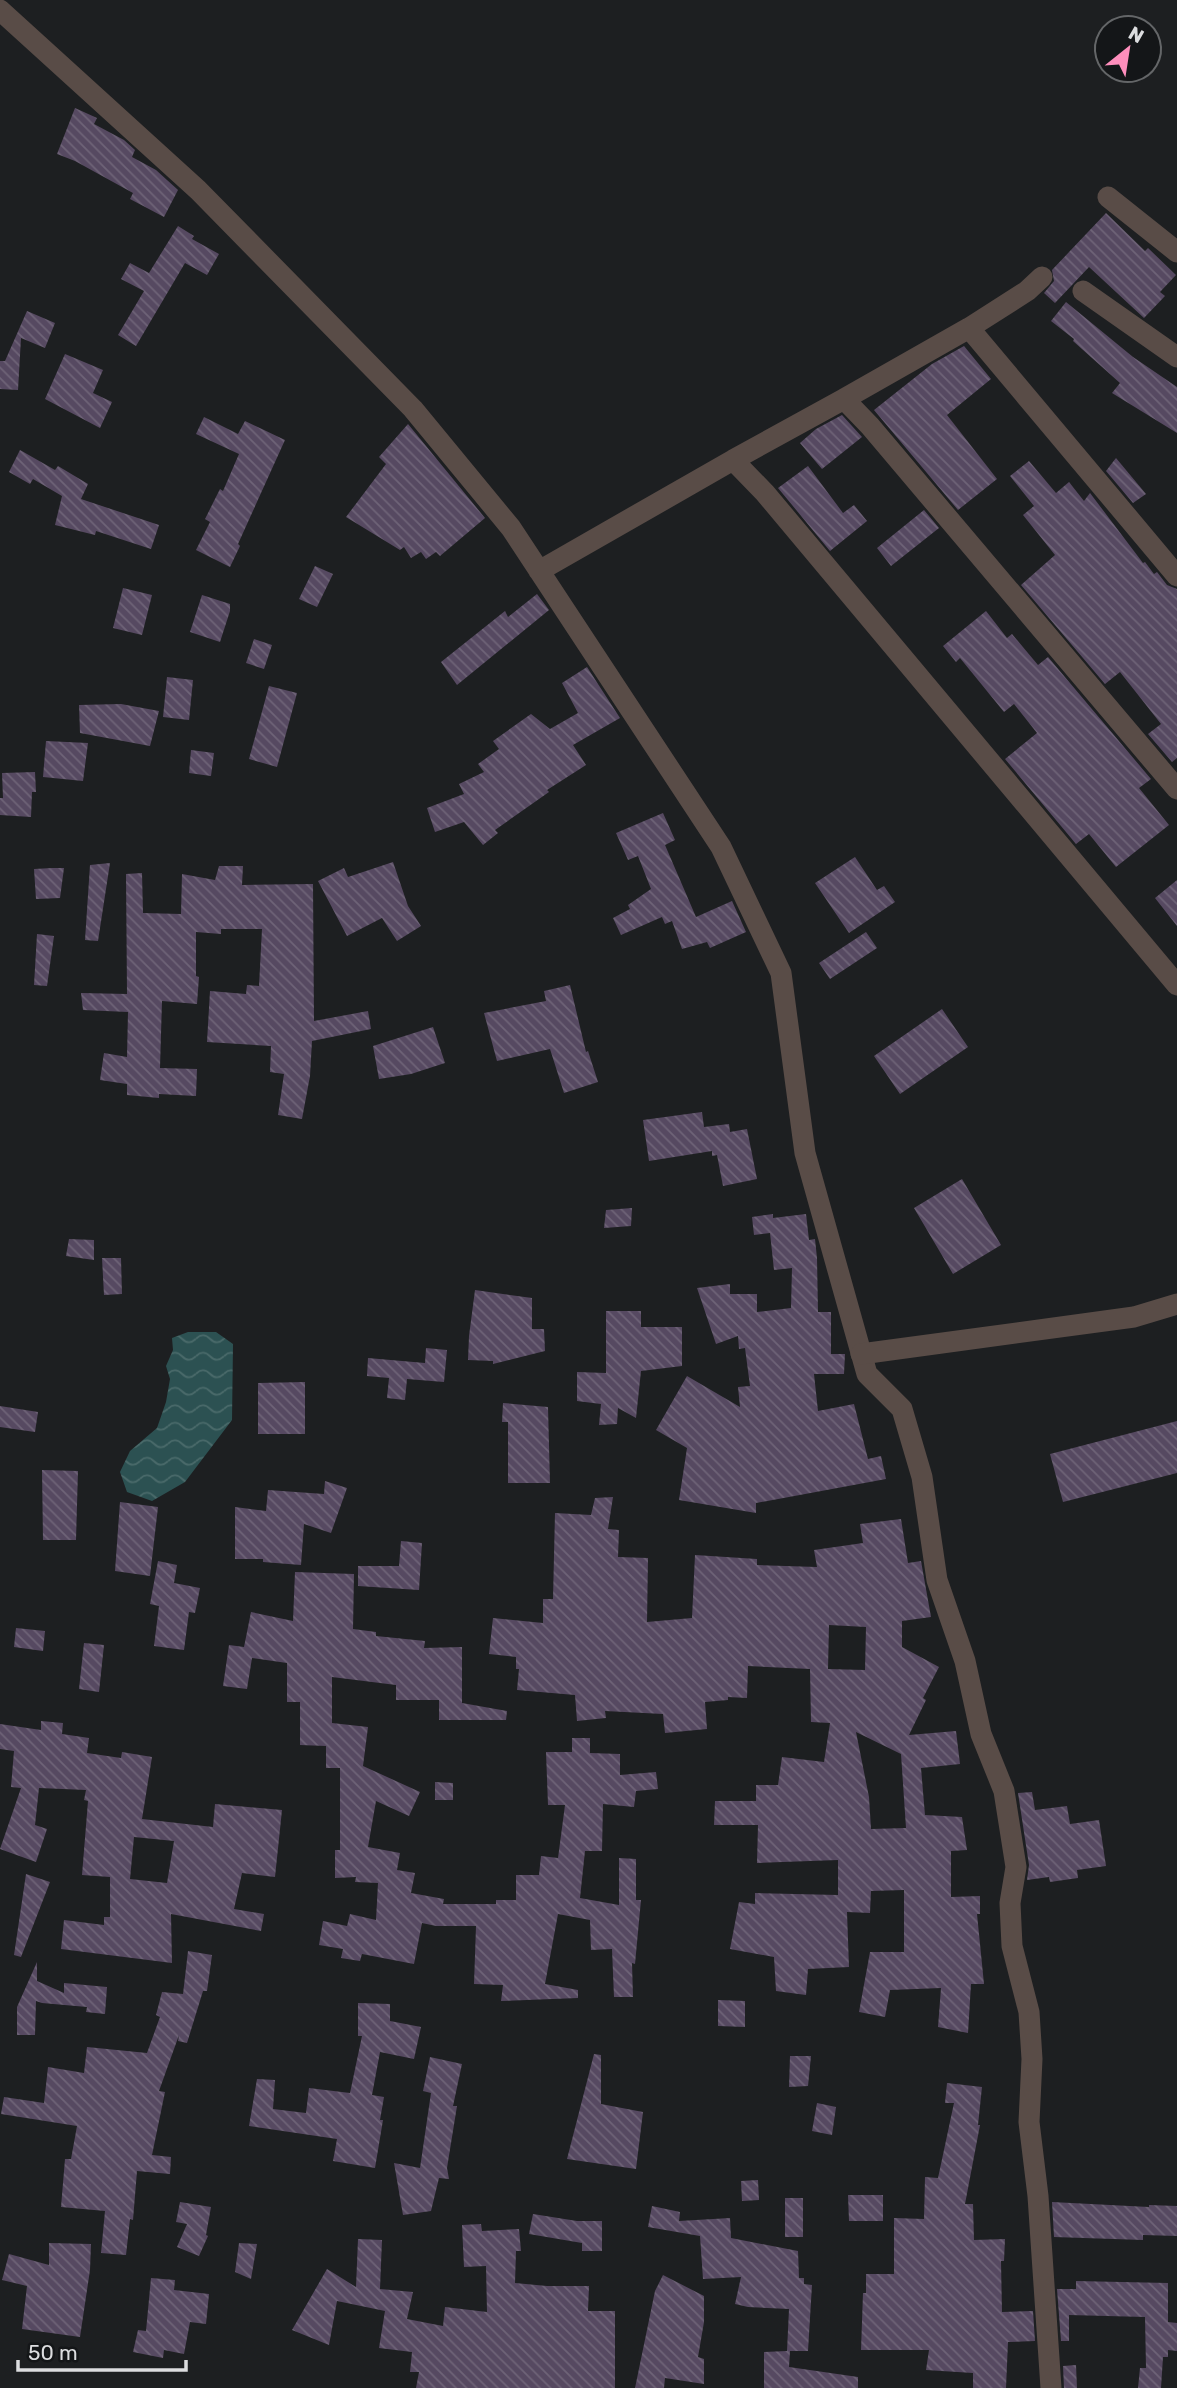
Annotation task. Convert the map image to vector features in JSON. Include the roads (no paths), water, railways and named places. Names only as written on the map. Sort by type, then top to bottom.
[{"type":"street","points":[[0,10],[198,190],[413,409],[511,528],[722,848],[781,974],[805,1153],[867,1374],[902,1409],[922,1477],[937,1580],[965,1661],[981,1734],[1004,1791],[1016,1867],[1010,1903],[1012,1946],[1029,2012],[1032,2059],[1029,2122],[1038,2196],[1051,2388]]},
{"type":"street","points":[[1108,197],[1177,252]]},
{"type":"street","points":[[539,571],[970,328],[1027,291],[1042,277]]},
{"type":"street","points":[[1083,291],[1177,357]]},
{"type":"street","points":[[970,328],[1177,576]]},
{"type":"street","points":[[844,399],[870,426],[1177,789]]},
{"type":"street","points":[[733,460],[765,493],[1177,985]]},
{"type":"street","points":[[861,1354],[1134,1317],[1177,1304]]},
{"type":"water","points":[[188,1332],[216,1332],[233,1344],[232,1420],[185,1482],[152,1501],[127,1492],[120,1472],[130,1451],[157,1428],[170,1379],[166,1366],[173,1350],[172,1338]]}]
